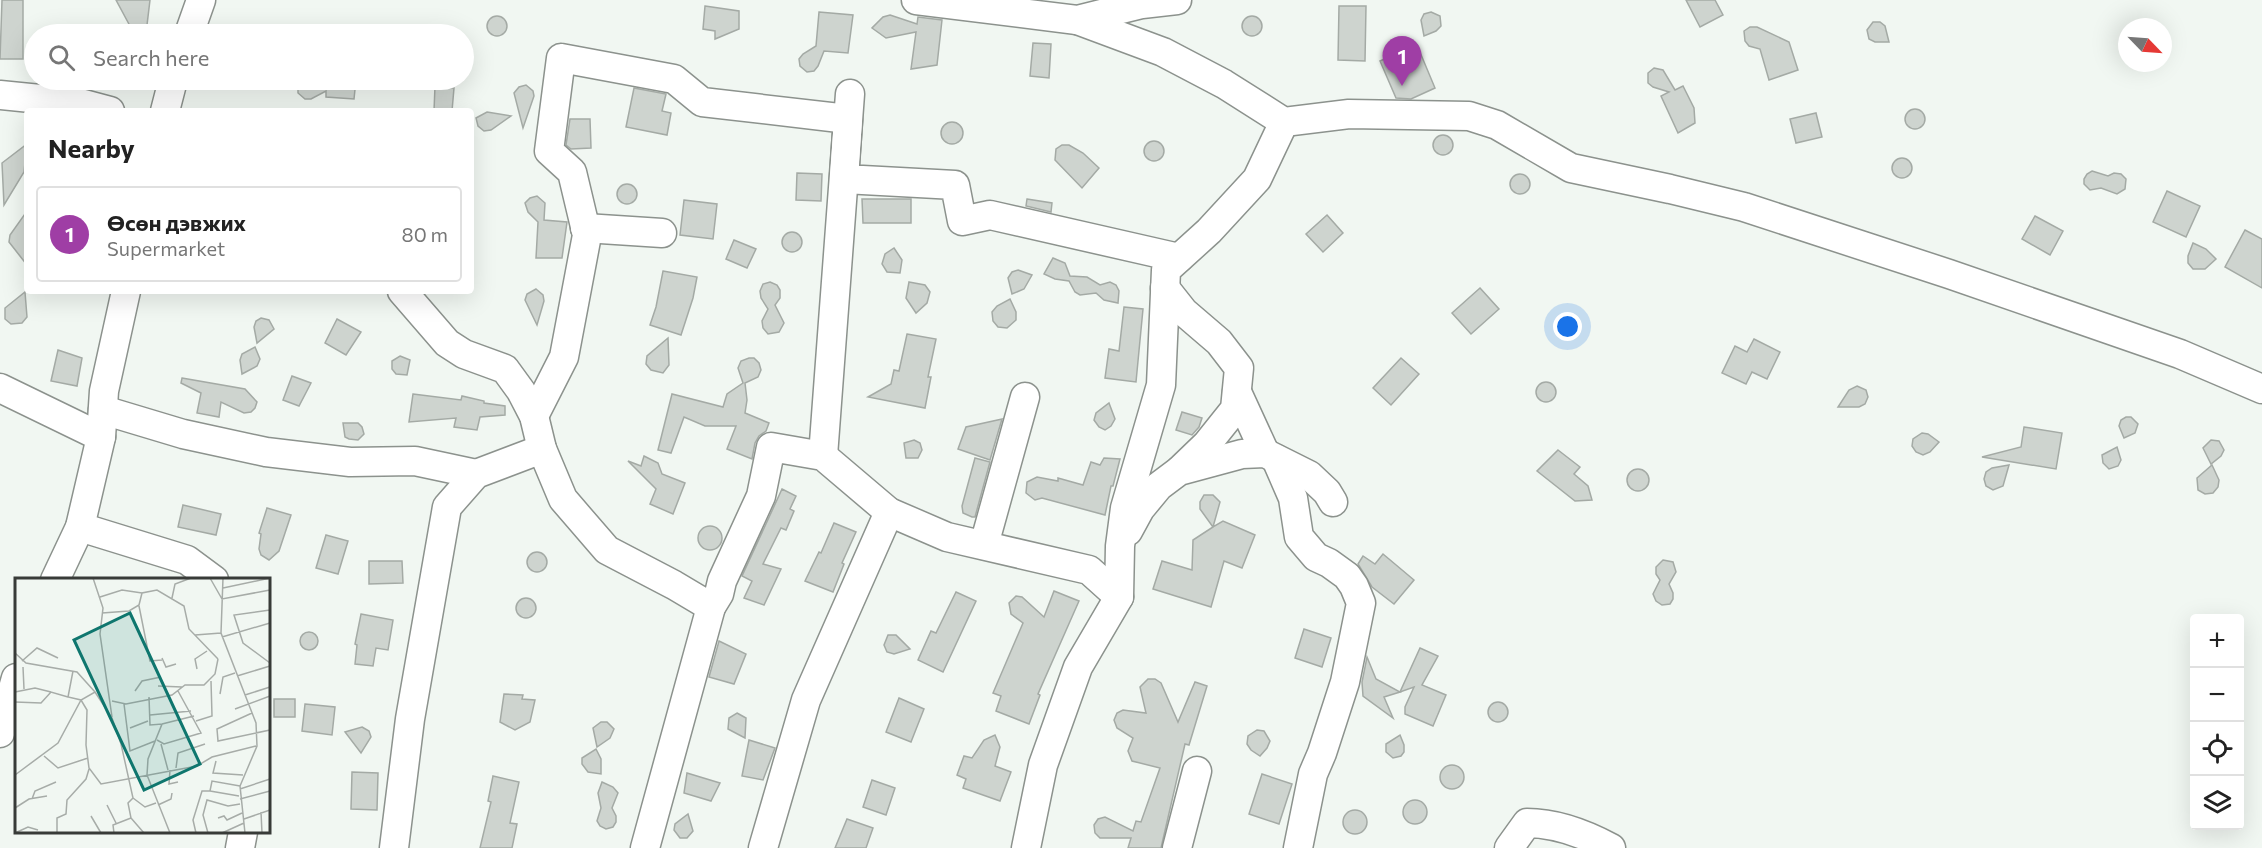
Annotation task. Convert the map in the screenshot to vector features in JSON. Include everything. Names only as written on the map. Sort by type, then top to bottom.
[{"type":"street","points":[[193,24],[201,0]]},
{"type":"street","points":[[916,0],[1077,20],[1163,52],[1224,84],[1284,122],[1349,114],[1469,116],[1497,125],[1571,168],[1744,207],[1950,274],[2180,354],[2262,389]]},
{"type":"street","points":[[1077,20],[1142,4],[1177,0]]},
{"type":"street","points":[[534,416],[564,357],[587,235],[572,172],[549,150],[561,58],[674,79],[702,102],[849,107]]},
{"type":"street","points":[[166,108],[170,90]]},
{"type":"street","points":[[0,95],[80,103],[99,108]]},
{"type":"street","points":[[849,107],[844,179],[955,184],[962,221],[990,215],[1179,258]]},
{"type":"street","points":[[823,456],[849,107]]},
{"type":"street","points":[[1026,848],[1043,765],[1078,667],[1119,597],[1120,546],[1125,508],[1161,385],[1166,270],[1209,231],[1257,179],[1284,122]]},
{"type":"street","points":[[585,228],[662,233]]},
{"type":"street","points":[[1120,546],[1140,509],[1159,486],[1179,471],[1207,444],[1235,410],[1239,368],[1219,342],[1184,312],[1165,288]]},
{"type":"street","points":[[55,578],[80,527],[102,424],[104,392],[125,294]]},
{"type":"street","points":[[405,294],[447,343],[464,354],[505,369],[534,416],[542,449],[563,499],[607,550],[711,607]]},
{"type":"street","points":[[0,388],[102,424],[183,434],[266,452],[350,462],[415,461],[476,474]]},
{"type":"street","points":[[1237,392],[1293,498],[1299,537],[1316,557],[1347,576],[1361,603],[1345,682],[1322,753],[1312,774],[1298,848]]},
{"type":"street","points":[[984,545],[1025,397]]},
{"type":"street","points":[[645,848],[711,607],[719,594],[722,581],[761,496],[771,447],[823,456],[889,512],[947,537],[1089,570],[1119,597]]},
{"type":"street","points":[[394,848],[410,719],[447,507],[476,474],[542,449]]},
{"type":"street","points":[[1179,471],[1242,454],[1271,456],[1309,475],[1327,492],[1333,502]]},
{"type":"street","points":[[763,848],[806,700],[889,512]]},
{"type":"street","points":[[80,527],[187,560],[213,578]]},
{"type":"street","points":[[0,733],[15,681]]},
{"type":"street","points":[[1177,848],[1197,771]]},
{"type":"street","points":[[1509,848],[1527,823],[1549,823],[1591,837],[1611,848]]},
{"type":"street","points":[[240,848],[243,833]]},
{"type":"building","points":[[2,0],[23,0],[23,59],[0,59]]},
{"type":"building","points":[[116,0],[150,0],[147,24],[129,24]]},
{"type":"building","points":[[1686,0],[1715,0],[1723,15],[1700,27]]},
{"type":"building","points":[[705,6],[739,11],[739,29],[715,39],[715,31],[703,29]]},
{"type":"building","points":[[1339,6],[1366,6],[1365,61],[1338,60]]},
{"type":"building","points":[[819,12],[853,15],[848,53],[824,51],[814,71],[807,72],[800,66],[799,59],[816,46]]},
{"type":"building","points":[[1431,12],[1440,16],[1441,26],[1424,36],[1421,20],[1424,14]]},
{"type":"building","points":[[890,15],[917,24],[918,17],[942,20],[937,65],[911,69],[916,32],[886,38],[872,28],[883,17]]},
{"type":"building","points":[[497,16],[504,19],[507,26],[504,33],[497,36],[490,33],[487,26],[490,19]]},
{"type":"building","points":[[1248,16],[1256,16],[1262,22],[1262,30],[1256,36],[1248,36],[1242,30],[1242,22]]},
{"type":"building","points":[[1873,22],[1880,22],[1885,26],[1889,42],[1875,42],[1869,39],[1867,30]]},
{"type":"building","points":[[1750,27],[1757,27],[1789,42],[1798,70],[1769,80],[1760,49],[1749,46],[1745,41],[1744,31]]},
{"type":"building","points":[[1033,43],[1051,44],[1049,78],[1030,76]]},
{"type":"building","points":[[1417,45],[1435,88],[1411,99],[1396,98],[1380,61]]},
{"type":"building","points":[[1654,68],[1663,70],[1675,90],[1683,86],[1694,108],[1695,123],[1678,133],[1661,96],[1669,92],[1648,83],[1648,73]]},
{"type":"building","points":[[526,85],[533,91],[534,96],[523,128],[514,93],[519,87]]},
{"type":"building","points":[[634,88],[666,94],[662,111],[671,113],[667,135],[626,127]]},
{"type":"building","points":[[298,90],[355,90],[354,99],[326,97],[326,91],[311,99],[305,99],[298,93]]},
{"type":"building","points":[[435,90],[454,90],[452,108],[434,108]]},
{"type":"building","points":[[1911,109],[1919,109],[1925,115],[1925,123],[1919,129],[1911,129],[1905,123],[1905,115]]},
{"type":"building","points":[[487,112],[511,116],[491,130],[484,131],[478,126],[476,118]]},
{"type":"building","points":[[1816,113],[1822,137],[1796,143],[1790,119]]},
{"type":"building","points":[[570,119],[590,119],[591,148],[571,149],[566,145]]},
{"type":"building","points":[[952,122],[960,125],[963,133],[960,141],[952,144],[944,141],[941,133],[944,125]]},
{"type":"building","points":[[1443,135],[1450,138],[1453,145],[1450,152],[1443,155],[1436,152],[1433,145],[1436,138]]},
{"type":"building","points":[[1150,141],[1158,141],[1164,147],[1164,155],[1158,161],[1150,161],[1144,155],[1144,147]]},
{"type":"building","points":[[1062,145],[1069,145],[1083,153],[1099,168],[1082,188],[1055,160],[1056,149]]},
{"type":"building","points":[[24,146],[24,172],[4,205],[2,163]]},
{"type":"building","points":[[1898,158],[1906,158],[1912,164],[1912,172],[1906,178],[1898,178],[1892,172],[1892,164]]},
{"type":"building","points":[[2092,171],[2108,176],[2114,173],[2121,174],[2126,179],[2125,189],[2117,194],[2101,188],[2090,190],[2084,184],[2084,179]]},
{"type":"building","points":[[797,173],[822,174],[821,201],[796,200]]},
{"type":"building","points":[[1520,174],[1527,177],[1530,184],[1527,191],[1520,194],[1513,191],[1510,184],[1513,177]]},
{"type":"building","points":[[627,184],[634,187],[637,194],[634,201],[627,204],[620,201],[617,194],[620,187]]},
{"type":"building","points":[[2167,191],[2200,206],[2186,237],[2153,222]]},
{"type":"building","points":[[537,196],[545,203],[544,220],[567,222],[562,258],[536,258],[538,222],[528,212],[525,203]]},
{"type":"building","points":[[862,199],[911,199],[911,223],[863,223]]},
{"type":"building","points":[[1027,199],[1052,203],[1051,212],[1026,206]]},
{"type":"building","points":[[684,200],[717,204],[713,239],[680,235]]},
{"type":"building","points":[[24,215],[24,261],[9,242],[10,235]]},
{"type":"building","points":[[1327,215],[1343,233],[1323,252],[1306,234]]},
{"type":"building","points":[[2035,216],[2063,231],[2050,255],[2022,239]]},
{"type":"building","points":[[2245,230],[2262,239],[2262,288],[2225,267]]},
{"type":"building","points":[[792,232],[799,235],[802,242],[799,249],[792,252],[785,249],[782,242],[785,235]]},
{"type":"building","points":[[734,240],[756,249],[747,268],[726,259]]},
{"type":"building","points":[[2193,243],[2206,249],[2216,259],[2205,269],[2193,269],[2188,263]]},
{"type":"building","points":[[894,248],[902,260],[900,273],[887,272],[882,264],[885,254]]},
{"type":"building","points":[[1053,258],[1065,263],[1070,276],[1087,277],[1100,285],[1110,282],[1116,285],[1119,291],[1118,303],[1104,300],[1096,293],[1080,295],[1075,292],[1069,281],[1055,279],[1044,274]]},
{"type":"building","points":[[1018,270],[1032,275],[1024,289],[1012,294],[1008,278],[1012,272]]},
{"type":"building","points":[[663,271],[697,277],[681,335],[650,325]]},
{"type":"building","points":[[770,282],[777,285],[780,290],[780,298],[775,305],[784,323],[779,332],[768,334],[763,328],[762,321],[768,309],[761,298],[760,291],[763,284]]},
{"type":"building","points":[[909,282],[925,285],[930,292],[927,303],[916,313],[906,298]]},
{"type":"building","points":[[1480,288],[1499,309],[1471,334],[1452,313]]},
{"type":"building","points":[[536,289],[543,295],[544,301],[537,325],[525,300],[527,294]]},
{"type":"building","points":[[25,294],[27,317],[22,323],[11,324],[5,319],[5,308]]},
{"type":"building","points":[[1010,299],[1016,312],[1016,320],[1007,328],[998,327],[993,321],[992,312],[997,306]]},
{"type":"building","points":[[1124,307],[1143,309],[1136,382],[1105,378],[1109,349],[1119,351]]},
{"type":"building","points":[[261,318],[269,320],[274,329],[257,343],[254,327],[256,321]]},
{"type":"building","points":[[337,319],[361,332],[346,355],[325,343]]},
{"type":"building","points":[[907,334],[936,339],[928,377],[931,377],[925,408],[868,397],[891,384],[894,370],[899,371]]},
{"type":"building","points":[[668,338],[669,365],[663,373],[651,370],[646,364],[647,356]]},
{"type":"building","points":[[1754,339],[1780,352],[1767,379],[1752,372],[1746,384],[1722,373],[1735,346],[1747,352]]},
{"type":"building","points":[[255,347],[260,359],[257,366],[242,374],[240,360],[242,354]]},
{"type":"building","points":[[58,350],[82,358],[77,386],[51,381]]},
{"type":"building","points":[[400,356],[410,360],[407,375],[396,374],[392,369],[392,361]]},
{"type":"building","points":[[754,358],[759,363],[761,370],[758,377],[745,383],[747,400],[745,413],[769,423],[766,431],[755,443],[752,459],[727,449],[736,426],[705,426],[684,417],[671,453],[658,450],[672,394],[723,407],[727,394],[743,383],[738,368],[741,361]]},
{"type":"building","points":[[1401,358],[1419,374],[1391,405],[1373,388]]},
{"type":"building","points":[[292,376],[311,383],[299,406],[283,400]]},
{"type":"building","points":[[182,378],[245,389],[257,402],[255,408],[251,412],[244,413],[221,402],[219,417],[197,413],[201,393],[181,383]]},
{"type":"building","points":[[1542,382],[1550,382],[1556,388],[1556,396],[1550,402],[1542,402],[1536,396],[1536,388]]},
{"type":"building","points":[[1857,386],[1866,390],[1868,397],[1865,404],[1859,407],[1838,407],[1849,390]]},
{"type":"building","points":[[413,394],[461,400],[462,396],[484,401],[484,403],[505,406],[505,415],[480,417],[477,430],[454,427],[456,418],[409,422]]},
{"type":"building","points":[[1109,403],[1115,419],[1105,430],[1099,427],[1094,420],[1096,413]]},
{"type":"building","points":[[1182,412],[1202,418],[1199,427],[1192,435],[1176,430]]},
{"type":"building","points":[[2131,417],[2138,424],[2135,433],[2124,438],[2119,426],[2121,420]]},
{"type":"building","points":[[1002,419],[990,460],[958,449],[966,427]]},
{"type":"building","points":[[343,423],[358,423],[364,434],[358,440],[345,437]]},
{"type":"building","points":[[2024,427],[2062,433],[2056,469],[1982,457],[2021,447]]},
{"type":"building","points":[[1922,433],[1928,434],[1939,442],[1930,452],[1923,455],[1916,452],[1912,446],[1913,439]]},
{"type":"building","points":[[914,440],[920,443],[922,450],[918,458],[906,458],[904,443]]},
{"type":"building","points":[[2211,440],[2219,441],[2224,450],[2221,456],[2211,464],[2203,448]]},
{"type":"building","points":[[2117,447],[2121,460],[2118,466],[2109,469],[2103,463],[2102,455]]},
{"type":"building","points":[[1558,450],[1580,467],[1574,474],[1588,486],[1592,500],[1575,501],[1537,471]]},
{"type":"building","points":[[644,456],[658,463],[662,474],[685,483],[673,514],[650,504],[656,489],[628,461],[641,466]]},
{"type":"building","points":[[975,458],[990,462],[975,517],[972,517],[963,513],[962,506]]},
{"type":"building","points":[[1104,458],[1120,459],[1105,515],[1042,498],[1035,500],[1026,493],[1027,482],[1037,477],[1058,481],[1058,478],[1083,485],[1091,462],[1100,465]]},
{"type":"building","points":[[2009,465],[2003,486],[1993,490],[1986,486],[1984,479],[1986,472],[1992,468]]},
{"type":"building","points":[[2212,465],[2219,480],[2218,487],[2213,493],[2205,494],[2198,490],[2197,478]]},
{"type":"building","points":[[1638,469],[1646,472],[1649,480],[1646,488],[1638,491],[1630,488],[1627,480],[1630,472]]},
{"type":"building","points":[[782,489],[796,496],[790,509],[794,511],[786,530],[781,528],[763,564],[781,569],[764,605],[744,598],[752,581],[742,576]]},
{"type":"building","points":[[1204,495],[1213,495],[1220,502],[1213,527],[1200,509],[1200,502]]},
{"type":"building","points":[[183,505],[221,514],[216,535],[178,527]]},
{"type":"building","points":[[267,508],[291,515],[279,551],[269,560],[261,555],[259,549],[261,534],[259,533]]},
{"type":"building","points":[[1223,521],[1255,535],[1242,568],[1224,561],[1211,607],[1153,589],[1162,561],[1192,570],[1193,540]]},
{"type":"building","points":[[834,523],[856,532],[842,563],[844,564],[833,592],[805,581]]},
{"type":"building","points":[[710,526],[719,529],[722,538],[719,547],[710,550],[701,547],[698,538],[701,529]]},
{"type":"building","points":[[326,535],[348,541],[338,574],[316,568]]},
{"type":"building","points":[[537,552],[544,555],[547,562],[544,569],[537,572],[530,569],[527,562],[530,555]]},
{"type":"building","points":[[1383,554],[1414,580],[1394,604],[1372,587],[1358,564],[1363,556],[1375,564]]},
{"type":"building","points":[[1663,560],[1673,562],[1676,572],[1669,584],[1673,599],[1670,604],[1662,605],[1656,601],[1653,594],[1660,580],[1656,574],[1656,567]]},
{"type":"building","points":[[369,561],[402,561],[403,583],[369,584]]},
{"type":"building","points":[[1054,591],[1079,601],[1038,694],[1040,695],[1029,724],[996,711],[1001,696],[993,693],[1023,623],[1011,614],[1009,603],[1016,596],[1022,597],[1044,617]]},
{"type":"building","points":[[956,592],[976,601],[943,672],[918,660],[931,631],[936,633]]},
{"type":"building","points":[[526,598],[533,601],[536,608],[533,615],[526,618],[519,615],[516,608],[519,601]]},
{"type":"building","points":[[361,614],[393,620],[388,650],[376,648],[373,666],[355,664],[357,645],[355,644]]},
{"type":"building","points":[[1304,629],[1331,638],[1322,667],[1295,658]]},
{"type":"building","points":[[305,632],[313,632],[318,637],[316,648],[305,650],[300,645],[300,637]]},
{"type":"building","points":[[888,635],[896,635],[910,649],[894,654],[887,652],[884,645]]},
{"type":"building","points":[[719,641],[746,654],[734,684],[709,677]]},
{"type":"building","points":[[1420,648],[1438,656],[1422,685],[1446,695],[1433,726],[1405,714],[1405,707],[1414,687],[1400,692]]},
{"type":"building","points":[[1367,657],[1376,679],[1400,692],[1384,697],[1393,718],[1363,696],[1362,682]]},
{"type":"building","points":[[1148,679],[1155,679],[1161,683],[1178,722],[1195,682],[1207,686],[1189,745],[1185,744],[1161,848],[1128,848],[1131,838],[1100,838],[1095,833],[1094,825],[1098,819],[1105,817],[1133,831],[1136,821],[1141,822],[1160,768],[1132,761],[1128,751],[1133,738],[1117,728],[1114,720],[1117,713],[1123,710],[1146,713],[1140,687]]},
{"type":"building","points":[[504,694],[523,695],[522,699],[535,700],[530,722],[515,730],[500,722]]},
{"type":"building","points":[[899,698],[924,709],[911,742],[886,732]]},
{"type":"building","points":[[274,699],[295,699],[295,717],[274,717]]},
{"type":"building","points":[[1498,702],[1505,705],[1508,712],[1505,719],[1498,722],[1491,719],[1488,712],[1491,705]]},
{"type":"building","points":[[305,704],[335,707],[332,735],[302,731]]},
{"type":"building","points":[[737,713],[746,718],[745,738],[728,729],[729,718]]},
{"type":"building","points":[[601,722],[607,722],[614,729],[610,738],[597,747],[593,728]]},
{"type":"building","points":[[362,727],[369,731],[371,737],[361,753],[345,732]]},
{"type":"building","points":[[1257,730],[1264,731],[1270,741],[1260,756],[1247,744],[1248,736]]},
{"type":"building","points":[[995,735],[1000,747],[995,766],[1011,772],[1000,801],[963,788],[966,779],[957,775],[964,756],[972,758],[984,740]]},
{"type":"building","points":[[1400,735],[1404,752],[1401,756],[1393,758],[1386,752],[1386,744]]},
{"type":"building","points":[[749,740],[775,748],[763,780],[742,776]]},
{"type":"building","points":[[596,749],[601,759],[601,774],[588,772],[582,764],[582,758]]},
{"type":"building","points":[[1452,765],[1460,769],[1464,777],[1460,785],[1452,789],[1444,785],[1440,777],[1444,769]]},
{"type":"building","points":[[352,772],[378,773],[377,810],[351,809]]},
{"type":"building","points":[[687,773],[720,783],[711,801],[684,793]]},
{"type":"building","points":[[1262,774],[1292,784],[1279,824],[1249,814]]},
{"type":"building","points":[[493,776],[519,782],[510,823],[517,824],[512,848],[480,848],[491,802],[488,801]]},
{"type":"building","points":[[872,780],[895,788],[886,815],[863,807]]},
{"type":"building","points":[[602,782],[613,787],[618,793],[612,808],[616,822],[613,827],[606,829],[597,821],[601,808],[598,793]]},
{"type":"building","points":[[1415,800],[1420,801],[1426,807],[1426,817],[1420,823],[1415,824],[1410,823],[1404,817],[1403,812],[1404,807],[1410,801]]},
{"type":"building","points":[[1355,810],[1363,814],[1367,822],[1363,830],[1355,834],[1347,830],[1343,822],[1347,814]]},
{"type":"building","points":[[688,814],[693,831],[687,838],[680,838],[674,830],[675,824]]},
{"type":"building","points":[[847,819],[873,828],[866,848],[835,848]]},
{"type":"place","name":"Өсөн дэвжих","points":[[1402,86]]}]
